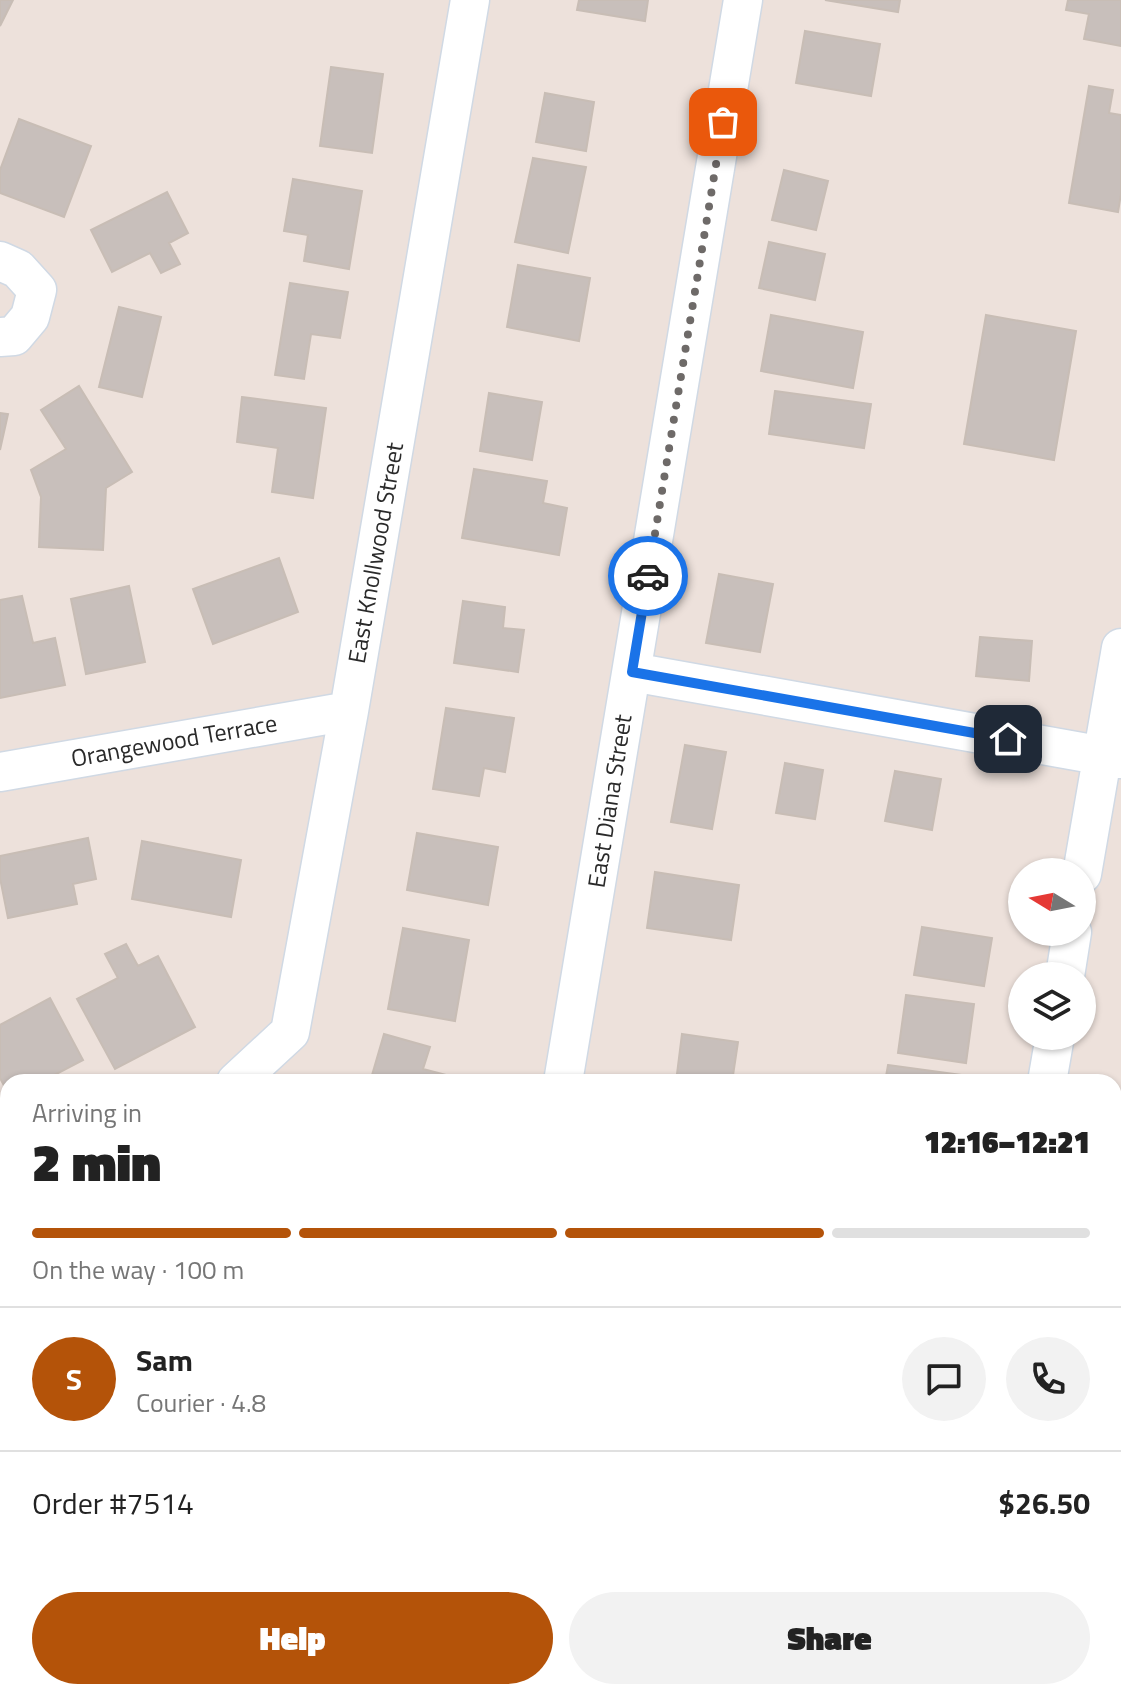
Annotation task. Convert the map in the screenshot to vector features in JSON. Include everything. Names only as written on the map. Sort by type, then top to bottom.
[{"type":"street","name":"East Knollwood Street","points":[[245,1074],[290,1032],[349,711],[470,0]]},
{"type":"street","name":"East Diana Street","points":[[564,1074],[743,0]]},
{"type":"street","points":[[0,261],[18,269],[37,290],[30,317],[14,336],[0,337]]},
{"type":"street","points":[[1086,858],[1112,757],[1121,648]]},
{"type":"street","points":[[632,672],[1112,757]]},
{"type":"street","name":"Orangewood Terrace","points":[[0,772],[349,711]]},
{"type":"street","points":[[1048,1074],[1053,1050]]},
{"type":"building","points":[[0,0],[13,0],[0,26]]},
{"type":"building","points":[[579,0],[648,0],[645,21],[577,10]]},
{"type":"building","points":[[825,0],[900,0],[898,12]]},
{"type":"building","points":[[1068,0],[1121,0],[1121,46],[1084,39],[1089,14],[1066,10]]},
{"type":"building","points":[[805,31],[880,44],[871,96],[796,83]]},
{"type":"building","points":[[331,67],[383,74],[372,153],[320,146]]},
{"type":"building","points":[[1089,86],[1113,90],[1109,113],[1121,115],[1121,194],[1118,212],[1069,203]]},
{"type":"building","points":[[545,93],[594,102],[586,151],[536,142]]},
{"type":"building","points":[[19,119],[91,146],[64,217],[0,193],[0,170]]},
{"type":"building","points":[[533,158],[586,167],[568,253],[515,242]]},
{"type":"building","points":[[784,170],[828,181],[816,230],[772,220]]},
{"type":"building","points":[[293,179],[362,191],[349,269],[304,261],[308,235],[284,231]]},
{"type":"building","points":[[167,192],[188,233],[169,243],[180,264],[161,273],[150,253],[112,272],[91,230]]},
{"type":"building","points":[[769,242],[825,254],[815,300],[759,288]]},
{"type":"building","points":[[518,265],[590,278],[579,341],[507,327]]},
{"type":"building","points":[[290,283],[348,292],[340,338],[311,334],[304,379],[275,375]]},
{"type":"building","points":[[119,307],[161,317],[142,397],[99,387]]},
{"type":"building","points":[[771,315],[863,332],[853,388],[761,371]]},
{"type":"building","points":[[986,315],[1076,331],[1054,460],[964,444]]},
{"type":"building","points":[[79,386],[132,472],[106,488],[103,550],[39,547],[41,497],[31,470],[66,449],[41,410]]},
{"type":"building","points":[[775,391],[871,404],[864,448],[769,434]]},
{"type":"building","points":[[489,393],[542,402],[532,460],[480,451]]},
{"type":"building","points":[[242,397],[326,408],[313,498],[272,492],[278,448],[237,442]]},
{"type":"building","points":[[0,413],[8,414],[0,450]]},
{"type":"building","points":[[474,469],[547,481],[543,503],[567,508],[559,555],[462,538]]},
{"type":"building","points":[[279,558],[298,612],[213,644],[193,589]]},
{"type":"building","points":[[719,574],[773,584],[760,652],[706,643]]},
{"type":"building","points":[[129,586],[145,662],[86,674],[71,599]]},
{"type":"building","points":[[22,596],[33,643],[55,638],[65,685],[0,698],[0,600]]},
{"type":"building","points":[[463,601],[505,607],[503,628],[524,630],[518,672],[454,663]]},
{"type":"building","points":[[980,637],[1032,641],[1029,681],[976,676]]},
{"type":"building","points":[[446,708],[514,718],[505,772],[484,768],[479,796],[433,789]]},
{"type":"building","points":[[685,745],[726,752],[712,829],[671,822]]},
{"type":"building","points":[[785,763],[823,770],[815,819],[776,813]]},
{"type":"building","points":[[895,771],[941,779],[932,830],[885,821]]},
{"type":"building","points":[[417,833],[498,847],[488,905],[407,890]]},
{"type":"building","points":[[88,838],[96,879],[73,884],[77,904],[8,918],[0,878],[0,856]]},
{"type":"building","points":[[142,841],[241,860],[231,917],[132,899]]},
{"type":"building","points":[[655,872],[739,885],[731,940],[647,928]]},
{"type":"building","points":[[922,927],[992,938],[984,986],[914,975]]},
{"type":"building","points":[[403,928],[469,940],[455,1021],[388,1009]]},
{"type":"building","points":[[126,944],[138,966],[158,956],[195,1027],[115,1069],[77,999],[118,978],[105,954]]},
{"type":"building","points":[[906,995],[974,1004],[966,1063],[898,1053]]},
{"type":"building","points":[[50,998],[83,1060],[56,1074],[0,1074],[0,1025]]},
{"type":"building","points":[[384,1034],[430,1047],[423,1069],[442,1074],[372,1074]]},
{"type":"building","points":[[682,1034],[738,1042],[733,1074],[677,1074]]},
{"type":"building","points":[[888,1065],[955,1074],[886,1074]]},
{"type":"way so far","points":[[648,576],[723,122]]},
{"type":"route","points":[[648,576],[632,672],[1008,739]]}]
